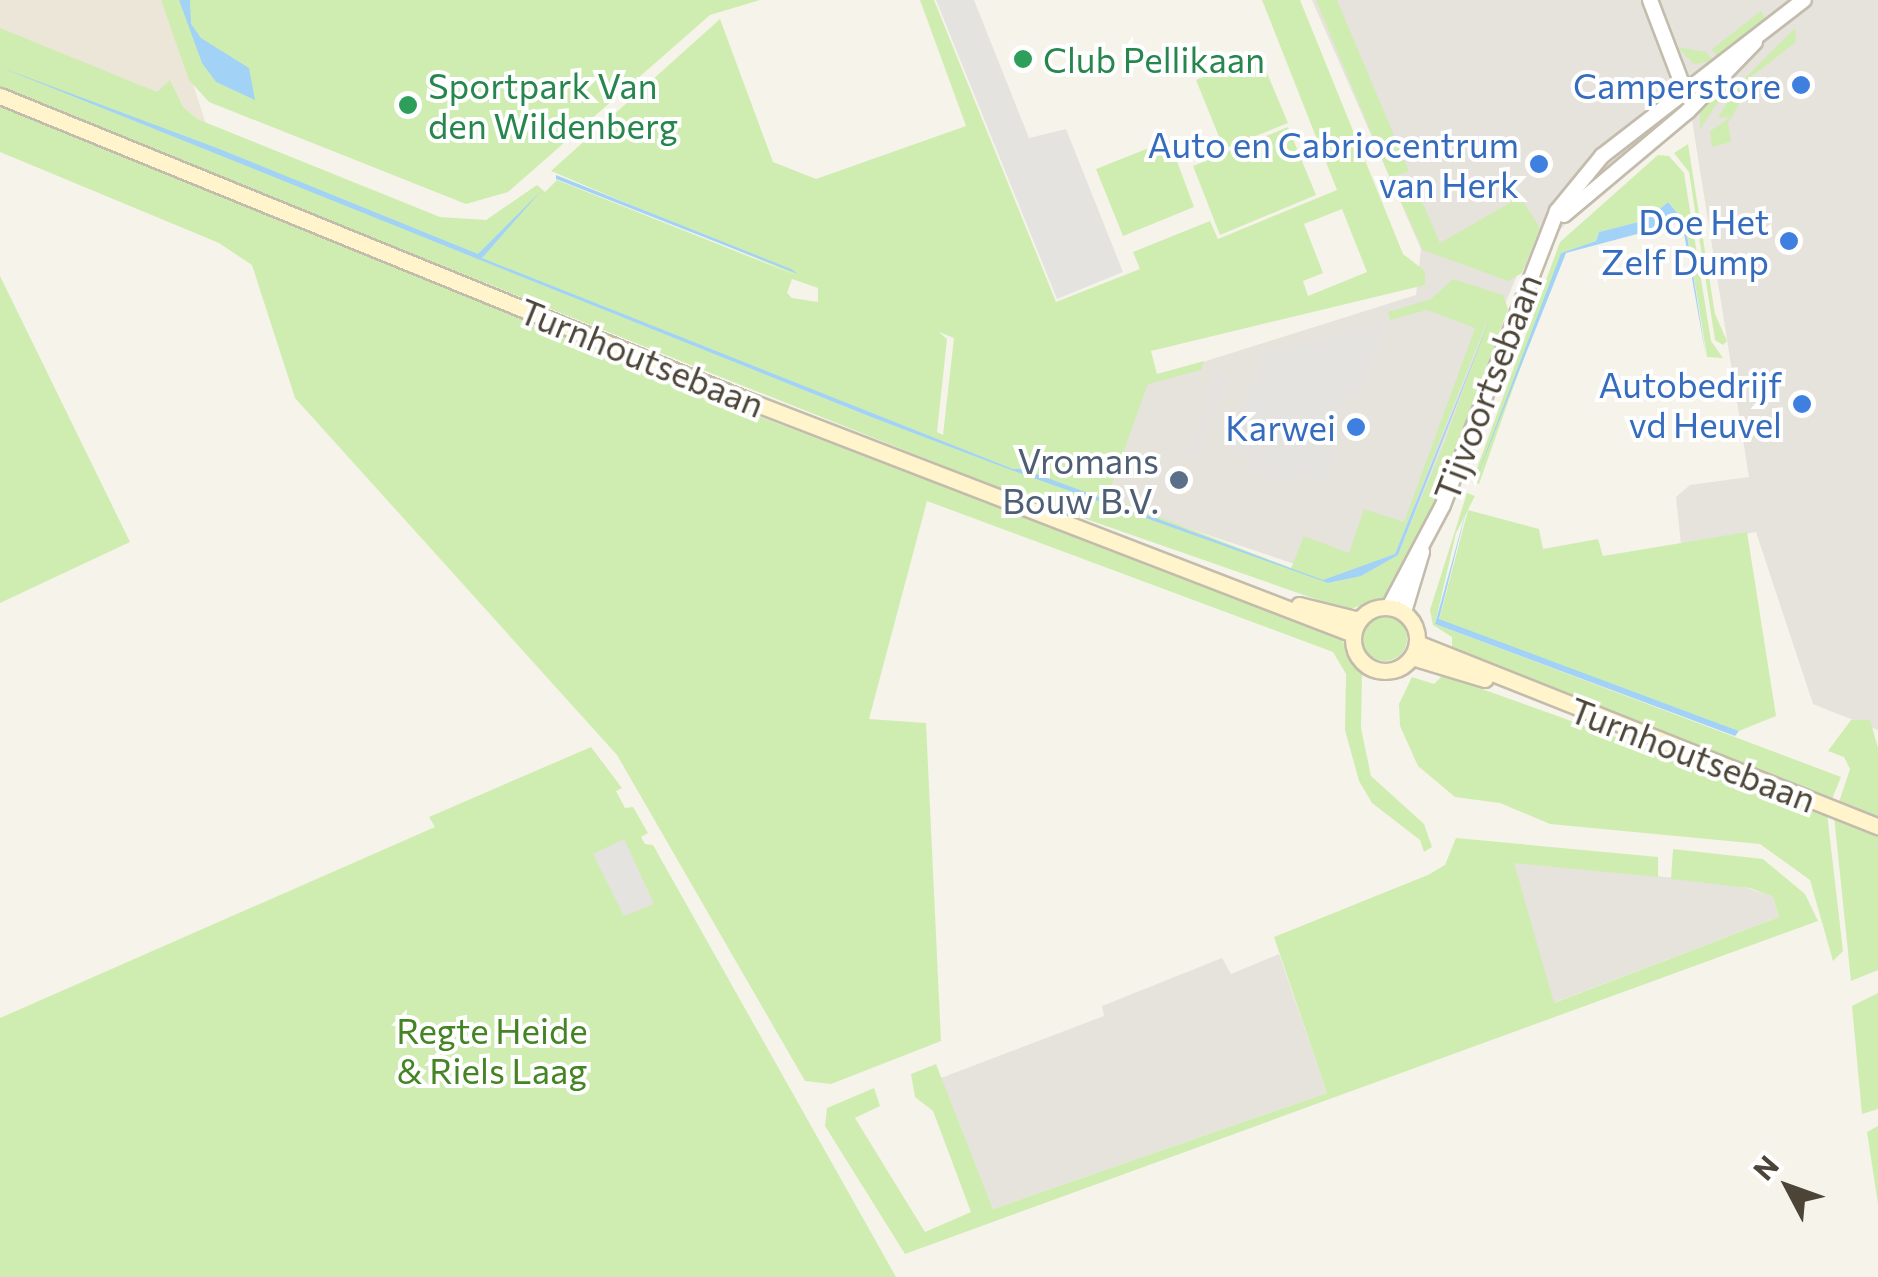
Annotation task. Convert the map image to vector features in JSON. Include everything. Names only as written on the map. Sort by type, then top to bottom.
[{"type":"main road","name":"Turnhoutsebaan","points":[[0,96],[744,398],[1356,626]]},
{"type":"main road","points":[[1397,610],[1414,650],[1394,670],[1372,668],[1357,654],[1356,626],[1397,610]]},
{"type":"main road","name":"Turnhoutsebaan","points":[[1414,650],[1878,826]]},
{"type":"street","points":[[1650,0],[1686,90],[1688,111]]},
{"type":"street","name":"Tijvoortsebaan","points":[[1397,610],[1550,228],[1602,156],[1804,0]]},
{"type":"street","name":"Tijvoortsebaan","points":[[1550,228],[1688,111],[1762,34]]},
{"type":"shaded area","points":[[0,0],[166,0],[212,143],[0,69]]},
{"type":"shaded area","points":[[936,0],[974,0],[1029,138],[1066,129],[1123,272],[1057,299]]},
{"type":"shaded area","points":[[1312,0],[1878,0],[1878,730],[1813,704],[1756,532],[1681,544],[1676,497],[1690,485],[1749,477],[1691,114],[1635,152],[1517,275],[1385,594],[1103,500],[1143,381],[1416,295],[1421,249]]},
{"type":"shaded area","points":[[1390,320],[1357,398],[1347,395],[1329,444],[1339,448],[1326,484],[1294,473],[1290,484],[1249,469],[1253,458],[1228,448],[1262,354]]},
{"type":"shaded area","points":[[1218,371],[1228,375],[1197,459],[1187,455]]},
{"type":"shaded area","points":[[624,839],[654,904],[624,916],[593,854]]},
{"type":"shaded area","points":[[1513,862],[1736,884],[1773,897],[1779,917],[1553,1003]]},
{"type":"shaded area","points":[[1279,954],[1327,1093],[993,1209],[941,1078],[1104,1016],[1102,1006],[1222,958],[1231,974]]},
{"type":"green space","name":"Sportpark Van den Wildenberg","points":[[161,0],[760,0],[710,15],[508,192],[466,204],[209,102],[189,80]]},
{"type":"green space","points":[[920,0],[934,0],[1056,302],[1140,269],[1133,252],[1210,221],[1218,239],[1337,190],[1262,0],[1300,0],[1403,254],[1425,271],[1425,285],[1151,351],[1157,374],[1204,361],[1201,370],[1148,384],[1107,497],[1291,568],[1304,536],[1349,553],[1364,509],[1404,522],[1475,328],[1427,310],[1390,320],[1388,312],[1431,299],[1453,279],[1503,295],[1508,309],[1432,513],[1384,598],[1347,610],[1014,494],[0,89],[0,28],[157,92],[170,80],[183,107],[197,119],[440,217],[486,220],[537,185],[545,192],[557,180],[798,276],[551,171],[720,19],[773,162],[816,179],[966,126]],"holes":[[[1342,209],[1367,272],[1308,296],[1303,281],[1323,273],[1304,224]],[[484,261],[1013,469],[1023,469],[1135,514],[871,417]],[[792,279],[818,288],[818,302],[792,298],[787,293]],[[1490,313],[1445,441],[1398,555],[1361,576],[1328,583],[1324,580],[1395,554]],[[939,332],[954,338],[943,435],[937,432],[947,339]]]},
{"type":"green space","points":[[1316,0],[1337,0],[1409,171],[1390,178]]},
{"type":"green space","points":[[1761,11],[1766,20],[1718,58],[1712,49]]},
{"type":"green space","points":[[1795,28],[1796,42],[1738,87],[1744,96],[1728,123],[1731,142],[1712,147],[1710,131],[1731,117],[1718,118],[1736,87]]},
{"type":"green space","points":[[1677,47],[1706,52],[1714,61],[1694,64]]},
{"type":"green space","points":[[1259,54],[1288,123],[1224,149],[1196,80]]},
{"type":"green space","points":[[1728,80],[1730,84],[1700,129],[1700,111]]},
{"type":"green space","points":[[0,106],[620,356],[657,378],[1339,635],[1362,675],[1361,728],[1371,776],[1424,824],[1432,847],[1424,852],[1420,840],[1372,803],[1359,781],[1345,730],[1346,674],[1333,652],[927,501],[869,719],[926,723],[941,1041],[831,1084],[805,1081],[617,755],[295,398],[252,265],[219,243],[0,152]]},
{"type":"green space","points":[[1288,127],[1316,195],[1220,235],[1193,166]]},
{"type":"green space","points":[[1169,140],[1194,207],[1123,236],[1096,169]]},
{"type":"green space","points":[[1688,144],[1715,314],[1727,341],[1723,345],[1715,340],[1689,172],[1674,153]]},
{"type":"green space","points":[[1658,155],[1669,156],[1684,173],[1711,341],[1723,358],[1707,357],[1685,222],[1668,202],[1646,220],[1599,232],[1596,241],[1561,253],[1479,484],[1472,482],[1560,242]]},
{"type":"green space","points":[[1412,178],[1440,243],[1520,197],[1540,228],[1522,273],[1508,281],[1423,250],[1394,186]]},
{"type":"green space","points":[[0,276],[130,542],[0,603]]},
{"type":"green space","points":[[1467,493],[1475,496],[1456,533],[1435,624],[1841,777],[1832,799],[1452,649],[1452,637],[1433,625],[1430,610]]},
{"type":"green space","points":[[1468,510],[1539,529],[1543,549],[1598,539],[1603,556],[1747,532],[1776,716],[1739,731],[1439,620]]},
{"type":"green space","points":[[1385,617],[1400,624],[1407,639],[1400,654],[1385,661],[1370,654],[1363,639],[1370,624]]},
{"type":"green space","points":[[1443,675],[1827,813],[1843,951],[1833,961],[1810,880],[1760,844],[1550,824],[1500,803],[1455,797],[1418,766],[1400,726],[1399,704],[1412,677],[1434,684]]},
{"type":"green space","points":[[1851,720],[1870,720],[1878,748],[1878,818],[1839,802],[1850,769],[1844,757],[1828,751]]},
{"type":"green space","name":"Regte Heide & Riels Laag","points":[[591,747],[622,788],[616,791],[625,808],[633,807],[648,833],[641,837],[645,844],[653,845],[896,1277],[0,1277],[0,1018],[435,827],[429,817]]},
{"type":"green space","points":[[1834,816],[1878,834],[1878,970],[1851,981]]},
{"type":"green space","points":[[1456,838],[1658,857],[1658,877],[1514,863],[1554,1003],[1779,917],[1773,897],[1750,888],[1671,879],[1673,849],[1763,859],[1805,894],[1818,921],[905,1254],[825,1126],[827,1108],[874,1088],[880,1106],[855,1118],[925,1232],[971,1212],[933,1111],[915,1097],[911,1074],[936,1064],[993,1209],[1327,1093],[1274,937],[1428,875],[1445,865]]},
{"type":"green space","points":[[1878,993],[1878,1109],[1862,1114],[1852,1006]]},
{"type":"green space","points":[[1878,1126],[1878,1204],[1867,1132]]},
{"type":"water","points":[[179,0],[190,0],[191,24],[201,38],[249,68],[255,100],[216,82],[202,63]]},
{"type":"water","points":[[0,67],[217,148],[478,254],[541,191],[482,258],[1013,469],[1023,469],[1323,580],[1395,554],[1492,314],[1398,555],[1361,576],[1328,583],[1014,471],[871,417]]},
{"type":"water","points":[[556,175],[791,269],[798,274],[556,179]]},
{"type":"water","points":[[1668,202],[1685,222],[1706,357],[1682,222],[1566,253],[1476,479],[1561,253],[1596,241],[1599,232],[1646,220]]},
{"type":"water","points":[[1468,504],[1439,619],[1739,731],[1735,736],[1435,624]]},
{"type":"place","name":"Club Pellikaan","points":[[1023,59]]},
{"type":"place","name":"Camperstore","points":[[1801,85]]},
{"type":"place","name":"Sportpark Van den Wildenberg","points":[[408,105]]},
{"type":"place","name":"Auto en Cabriocentrum van Herk","points":[[1539,164]]},
{"type":"place","name":"Doe Het Zelf Dump","points":[[1789,241]]},
{"type":"place","name":"Autobedrijf vd Heuvel","points":[[1802,404]]},
{"type":"place","name":"Karwei","points":[[1356,427]]},
{"type":"place","name":"Vromans Bouw B.V.","points":[[1179,480]]}]
